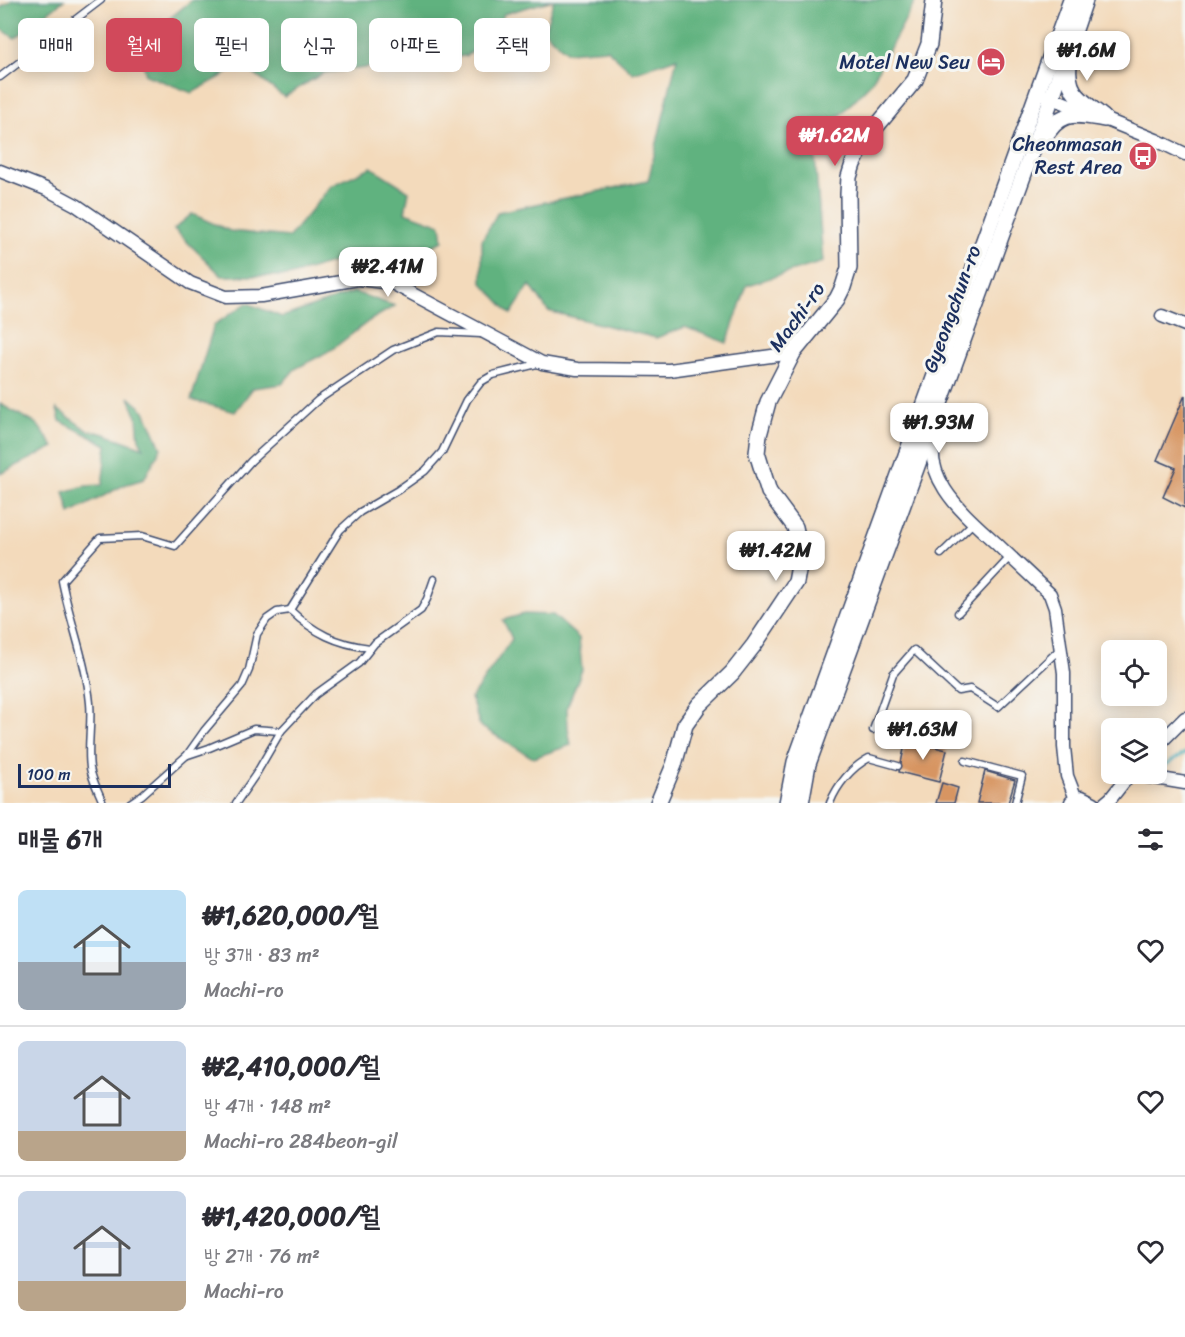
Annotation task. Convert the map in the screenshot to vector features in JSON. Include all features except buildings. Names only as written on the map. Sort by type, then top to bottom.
[{"type":"street","name":"Machi-ro","points":[[658,803],[674,765],[685,725],[699,705],[740,664],[796,582],[801,555],[795,527],[769,492],[758,453],[759,435],[768,402],[793,353],[837,299],[843,287],[849,268],[848,194],[851,171],[866,139],[915,80],[929,44],[934,0]]},
{"type":"street","name":"Gyeongchun-ro","points":[[801,803],[808,764],[1024,174],[1071,0]]},
{"type":"street","name":"Gyeongchun-ro","points":[[787,803],[795,762],[1046,95],[1071,43],[1086,0]]},
{"type":"street","points":[[1071,43],[1068,73],[1072,91],[1105,119]]},
{"type":"street","points":[[1046,95],[1183,153]]},
{"type":"street","points":[[1024,174],[1049,128],[1065,115],[1075,114],[1105,119]]},
{"type":"street","points":[[0,171],[46,189],[76,205],[190,284],[226,297],[261,296],[358,279],[392,284],[542,363],[577,369],[669,370],[793,353]]},
{"type":"street","points":[[1162,316],[1185,325]]},
{"type":"street","points":[[964,335],[932,442],[932,458],[947,494],[973,522],[1050,594],[1055,608],[1064,673],[1064,747],[1067,776],[1073,801],[1088,798],[1094,803]]},
{"type":"street","points":[[1167,736],[1185,718]]},
{"type":"street","points":[[1167,780],[1185,783]]},
{"type":"street","points":[[1105,803],[1122,784]]},
{"type":"lane","points":[[0,77],[101,0]]},
{"type":"lane","points":[[103,803],[90,770],[91,705],[82,656],[67,607],[62,581],[100,538],[142,536],[175,546],[251,461],[318,400],[393,350],[439,332],[488,334]]},
{"type":"lane","points":[[290,610],[340,530],[360,512],[425,471],[442,452],[467,400],[481,382],[493,375],[542,363]]},
{"type":"lane","points":[[941,554],[973,522]]},
{"type":"lane","points":[[958,613],[1010,556]]},
{"type":"lane","points":[[236,803],[281,731],[316,694],[359,663],[370,648],[394,627],[421,610],[434,579]]},
{"type":"lane","points":[[130,803],[187,755],[242,686],[249,670],[257,634],[267,619],[277,612],[290,610],[320,634],[352,645],[370,648]]},
{"type":"lane","points":[[873,730],[893,674],[914,650],[958,691],[970,689],[998,707],[1060,649]]},
{"type":"lane","points":[[187,755],[254,729],[281,731]]},
{"type":"lane","points":[[830,803],[835,791],[860,763],[869,758],[898,766]]},
{"type":"lane","points":[[965,761],[1022,776],[1015,803]]},
{"type":"green space","points":[[13,0],[64,0],[41,18],[18,18],[18,36],[15,38],[0,28],[0,8]]},
{"type":"green space","points":[[192,0],[553,0],[504,14],[502,18],[474,18],[474,51],[462,56],[462,18],[369,18],[369,67],[357,69],[357,18],[281,18],[281,72],[331,72],[323,73],[284,97],[251,72],[269,72],[269,18],[194,18],[194,72],[230,72],[192,93],[146,75],[145,72],[182,72],[182,18],[170,18]]},
{"type":"green space","points":[[554,0],[916,0],[871,83],[814,142],[823,262],[747,285],[727,343],[685,327],[656,338],[548,311],[530,285],[511,314],[482,283],[482,240],[498,212],[648,181],[677,58],[633,73],[607,49],[567,52],[550,36],[548,18]]},
{"type":"green space","points":[[371,167],[409,191],[405,212],[441,225],[443,241],[429,247],[424,262],[408,266],[361,254],[288,276],[222,276],[174,229],[192,214],[230,231],[289,237],[331,186]]},
{"type":"green space","points":[[354,292],[395,306],[369,321],[331,350],[295,369],[282,384],[253,388],[235,412],[191,400],[214,325],[247,303],[282,317]]},
{"type":"green space","points":[[129,397],[145,411],[161,448],[144,479],[124,485],[70,514],[64,492],[85,486],[102,485],[107,445],[60,421],[57,409],[87,430],[144,448],[139,440],[137,418]]},
{"type":"green space","points":[[0,404],[37,424],[54,447],[0,474]]},
{"type":"green space","points":[[524,614],[553,615],[579,638],[582,670],[567,707],[571,745],[533,758],[480,726],[471,698],[512,639],[503,620]]},
{"type":"waterway","points":[[1167,764],[1185,753]]},
{"type":"place","name":"Motel New Seu","points":[[991,62]]},
{"type":"place","name":"Cheonmasan Rest Area","points":[[1143,156]]}]
